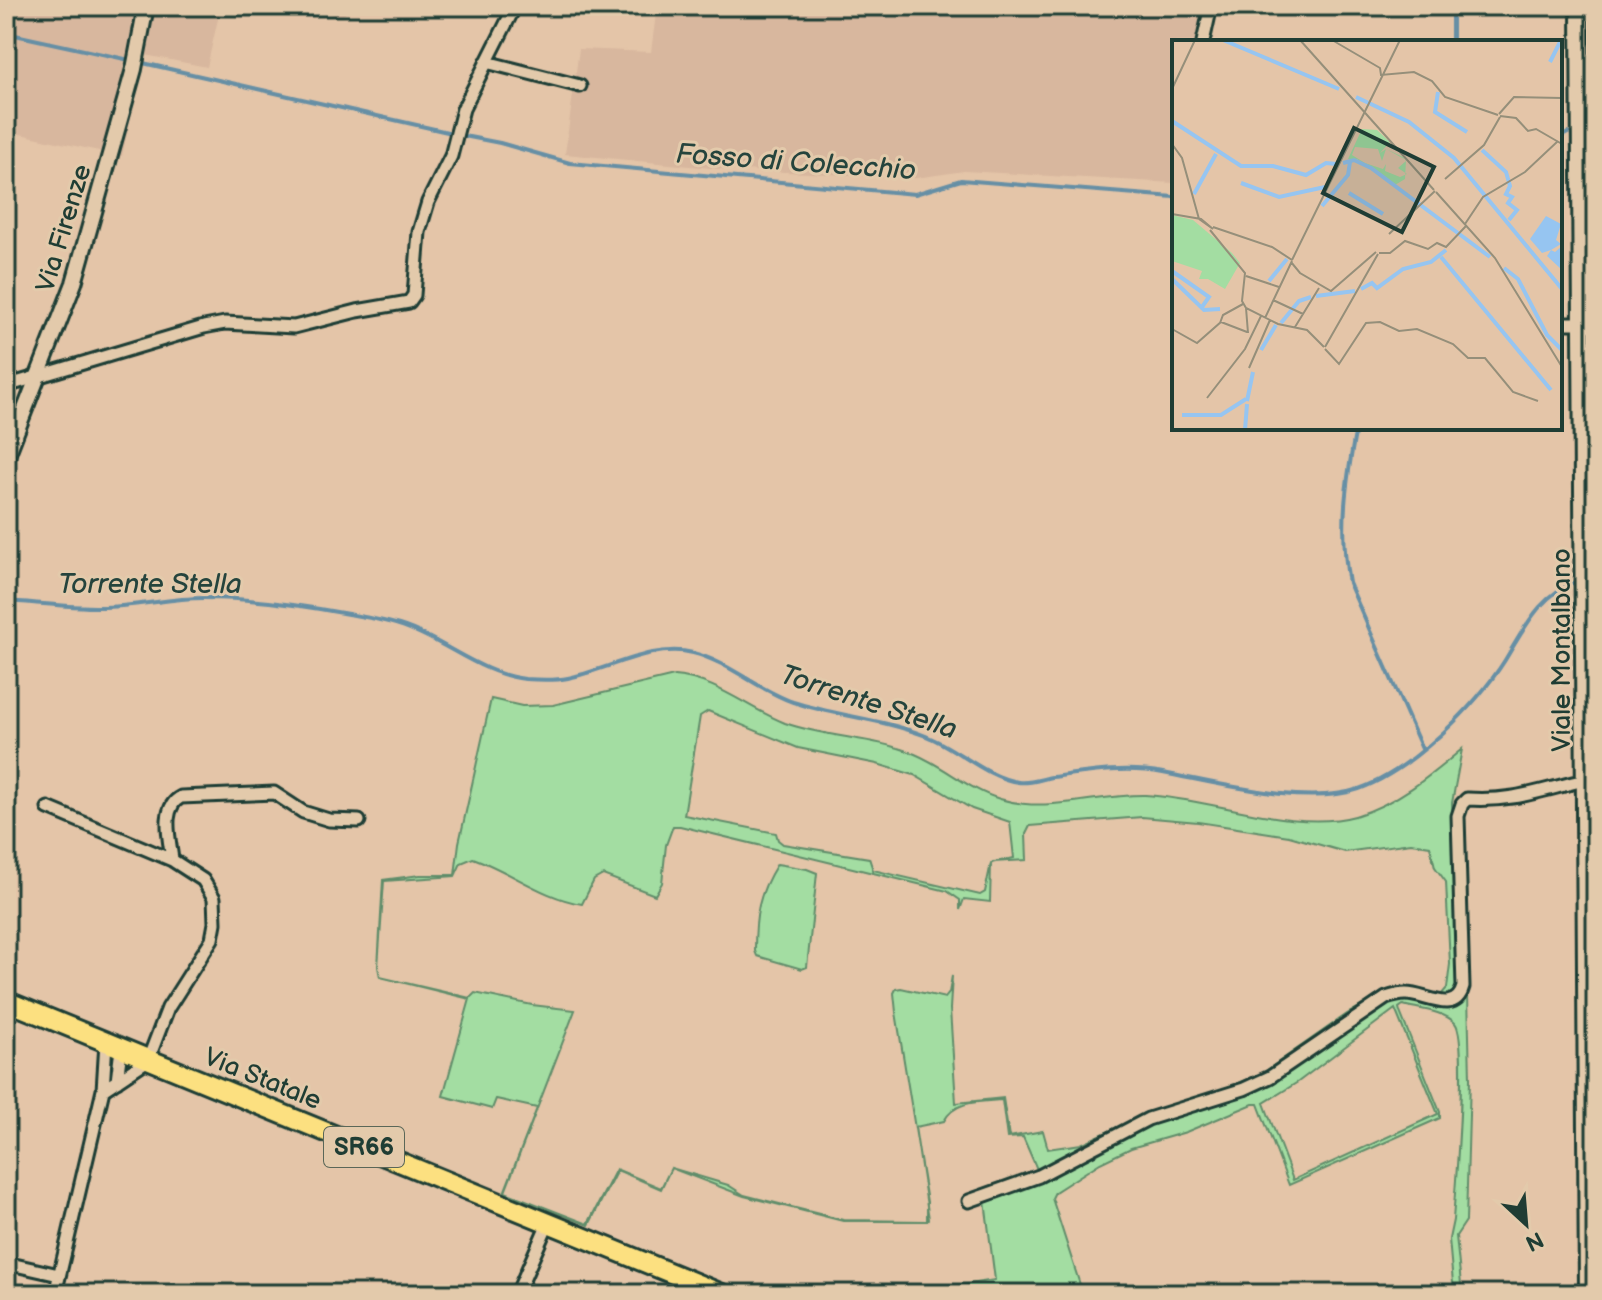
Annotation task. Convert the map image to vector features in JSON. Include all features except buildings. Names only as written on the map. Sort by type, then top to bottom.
[{"type":"main road","name":"Viale Montalbano","points":[[1580,6],[1588,235],[1581,323],[1589,774],[1592,1230],[1588,1294]]},
{"type":"main road","name":"Via Statale","points":[[6,1001],[722,1294]]},
{"type":"street","name":"Via Firenze","points":[[6,458],[74,283],[134,69],[146,6]]},
{"type":"street","points":[[6,386],[204,327],[225,323],[294,327],[409,302],[414,295],[422,218],[451,156],[463,109],[515,6]]},
{"type":"street","points":[[1203,40],[1211,6]]},
{"type":"street","points":[[486,62],[580,86]]},
{"type":"street","points":[[1562,323],[1581,323]]},
{"type":"street","points":[[969,1201],[1039,1176],[1148,1119],[1244,1089],[1270,1077],[1386,998],[1406,994],[1440,1002],[1454,1001],[1463,987],[1458,816],[1462,804],[1467,799],[1493,801],[1518,798],[1589,774]]},
{"type":"street","points":[[172,860],[168,811],[173,801],[181,797],[274,793],[303,812],[329,820],[359,821]]},
{"type":"street","points":[[48,808],[172,860],[195,873],[214,898],[212,939],[168,1008],[148,1060],[103,1090]]},
{"type":"street","points":[[113,1046],[117,1081]]},
{"type":"street","points":[[55,1294],[113,1046]]},
{"type":"street","points":[[517,1294],[548,1223]]},
{"type":"street","points":[[6,1263],[59,1275]]},
{"type":"shaded area","points":[[6,6],[221,6],[207,67],[145,55],[122,156],[6,131]]},
{"type":"shaded area","points":[[300,6],[352,6],[342,17]]},
{"type":"shaded area","points":[[657,6],[1206,6],[1198,40],[1172,40],[1172,183],[964,171],[916,178],[721,169],[565,154],[579,49],[651,52]]},
{"type":"green space","points":[[674,676],[689,678],[718,688],[785,723],[915,754],[1000,799],[1036,805],[1145,795],[1305,820],[1331,820],[1370,811],[1425,779],[1462,749],[1452,803],[1459,989],[1450,1000],[1401,992],[1265,1076],[1039,1174],[1023,1137],[1007,1138],[1002,1100],[961,1106],[944,1121],[915,1127],[918,1149],[896,1012],[896,989],[945,998],[952,976],[950,1009],[956,1103],[1003,1098],[1009,1137],[1043,1131],[1048,1149],[1081,1144],[1148,1113],[1260,1075],[1347,1014],[1382,994],[1406,987],[1441,995],[1447,988],[1450,964],[1446,882],[1435,867],[1430,846],[1411,843],[1345,852],[1289,836],[1142,817],[1030,826],[1026,834],[1027,860],[997,862],[1014,858],[1010,822],[972,809],[914,775],[798,748],[708,711],[700,716],[684,815],[776,833],[783,844],[869,858],[873,870],[980,895],[985,892],[992,863],[990,902],[964,899],[960,910],[960,900],[947,891],[673,826],[666,845],[662,883],[655,895],[603,875],[594,880],[582,904],[554,896],[473,858],[461,863],[455,876],[384,881],[378,967],[383,880],[420,875],[455,875],[459,843],[491,699],[522,706],[553,705]]},
{"type":"green space","points":[[777,864],[817,873],[807,967],[802,969],[757,956],[755,951],[759,906]]},
{"type":"green space","points":[[380,977],[470,998],[475,993],[575,1010],[505,1192],[588,1224],[616,1169],[661,1188],[671,1168],[661,1189],[617,1170],[589,1225],[504,1193],[537,1108],[496,1099],[492,1109],[443,1096],[470,999]]},
{"type":"green space","points":[[1468,994],[1470,1079],[1466,1221],[1456,1236],[1462,1294],[1454,1294],[1449,1239],[1460,1116],[1459,1035],[1450,1019],[1403,1005],[1399,1008],[1400,1012],[1440,1118],[1289,1185],[1258,1104],[1253,1104],[1186,1132],[1131,1148],[1100,1163],[1055,1192],[1052,1198],[1083,1294],[921,1294],[923,1291],[995,1280],[985,1201],[1155,1118],[1238,1094],[1356,1019],[1401,997],[1454,1006]],"holes":[[[1395,1009],[1438,1114],[1293,1180],[1264,1103],[1298,1082]]]},
{"type":"green space","points":[[671,1168],[728,1185],[744,1195],[843,1220],[927,1221],[843,1221],[744,1196]]},
{"type":"waterway","points":[[1452,6],[1452,40]]},
{"type":"waterway","name":"Fosso di Colecchio","points":[[6,33],[125,59]]},
{"type":"waterway","name":"Fosso di Colecchio","points":[[143,63],[452,133]]},
{"type":"waterway","name":"Fosso di Colecchio","points":[[1592,118],[1596,115]]},
{"type":"waterway","name":"Fosso di Colecchio","points":[[1562,136],[1568,133]]},
{"type":"waterway","name":"Fosso di Colecchio","points":[[464,136],[570,163],[915,194],[961,180],[1172,197]]},
{"type":"waterway","points":[[1356,430],[1345,506],[1344,544],[1349,583],[1422,749]]},
{"type":"waterway","name":"Torrente Stella","points":[[6,601],[100,607],[203,598],[294,605],[399,625],[492,670],[525,679],[568,678],[646,654],[693,653],[719,663],[793,702],[893,725],[926,736],[994,774],[1018,782],[1135,770],[1261,792],[1314,796],[1359,789],[1379,780],[1421,752],[1460,716],[1493,678],[1544,603],[1565,586],[1579,580]]}]
